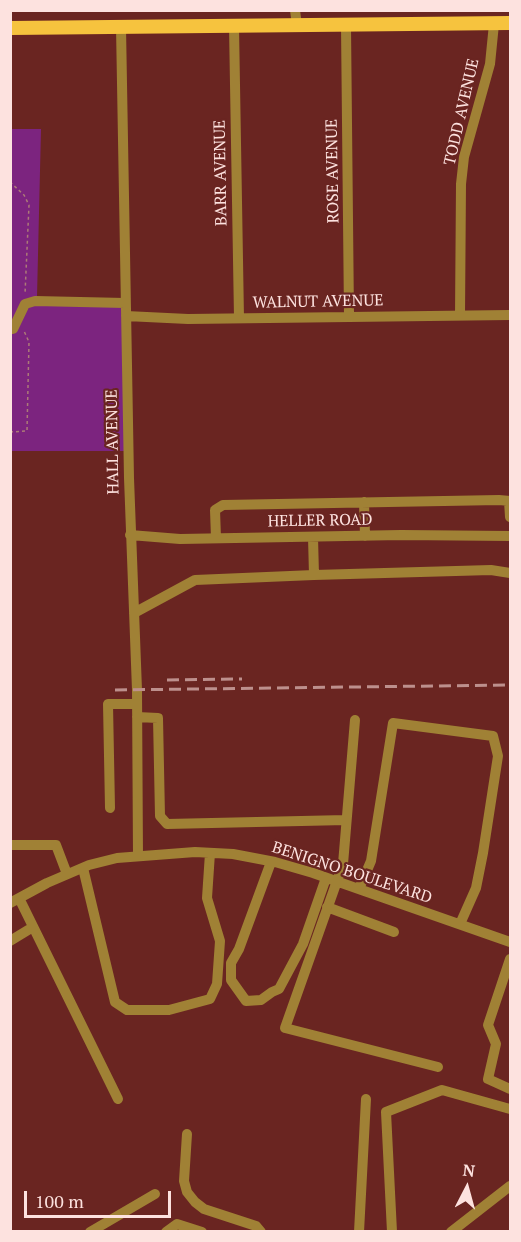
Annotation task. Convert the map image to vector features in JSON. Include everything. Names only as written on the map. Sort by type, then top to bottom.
[{"type":"main road","points":[[10,28],[510,24]]},
{"type":"street","points":[[295,10],[297,26]]},
{"type":"street","name":"TODD AVENUE","points":[[460,315],[461,184],[464,157],[489,64],[494,24]]},
{"type":"street","name":"BARR AVENUE","points":[[234,26],[239,318]]},
{"type":"street","name":"ROSE AVENUE","points":[[346,26],[349,316]]},
{"type":"street","name":"HALL AVENUE","points":[[121,27],[130,535],[137,704],[138,856]]},
{"type":"street","points":[[10,329],[13,329],[25,304],[34,301],[125,303]]},
{"type":"street","name":"WALNUT AVENUE","points":[[126,316],[188,319],[510,315]]},
{"type":"street","points":[[216,538],[215,510],[223,505],[499,500],[510,501],[510,518]]},
{"type":"street","points":[[364,502],[365,536]]},
{"type":"street","name":"HELLER ROAD","points":[[130,535],[180,539],[510,536]]},
{"type":"street","points":[[314,537],[314,575]]},
{"type":"street","points":[[134,613],[195,580],[491,570],[510,573]]},
{"type":"street","points":[[110,808],[108,704],[137,704]]},
{"type":"street","points":[[137,717],[158,718],[160,816],[167,824],[346,820]]},
{"type":"street","points":[[271,862],[239,949],[231,963],[231,980],[246,1001],[261,1000],[279,989],[303,944],[331,879],[343,864],[355,720]]},
{"type":"street","points":[[359,889],[370,861],[393,723],[493,736],[498,756],[483,853],[476,888],[460,924]]},
{"type":"street","points":[[10,845],[56,845],[67,874]]},
{"type":"street","name":"BENIGNO BOULEVARD","points":[[15,901],[67,874],[117,858],[195,852],[233,854],[331,879],[510,942]]},
{"type":"street","points":[[83,868],[115,1002],[127,1010],[169,1010],[210,999],[217,984],[220,941],[207,898],[210,853]]},
{"type":"street","points":[[331,879],[327,907],[285,1028],[438,1067]]},
{"type":"street","points":[[15,901],[33,927],[118,1099]]},
{"type":"street","points":[[327,907],[394,932]]},
{"type":"street","points":[[10,941],[33,927]]},
{"type":"street","points":[[510,959],[488,1025],[496,1044],[488,1079],[510,1089]]},
{"type":"street","points":[[392,1232],[386,1112],[442,1090],[510,1109]]},
{"type":"street","points":[[359,1232],[366,1099]]},
{"type":"street","points":[[187,1134],[184,1181],[187,1192],[204,1209],[256,1226],[261,1232]]},
{"type":"street","points":[[457,1230],[510,1186]]},
{"type":"street","points":[[90,1232],[155,1194]]},
{"type":"street","points":[[166,1232],[177,1224],[202,1232]]},
{"type":"shaded area","points":[[11,129],[41,129],[37,297],[124,300],[129,451],[11,451]]},
{"type":"railway","points":[[167,680],[242,679]]},
{"type":"railway","points":[[115,690],[510,685]]}]
